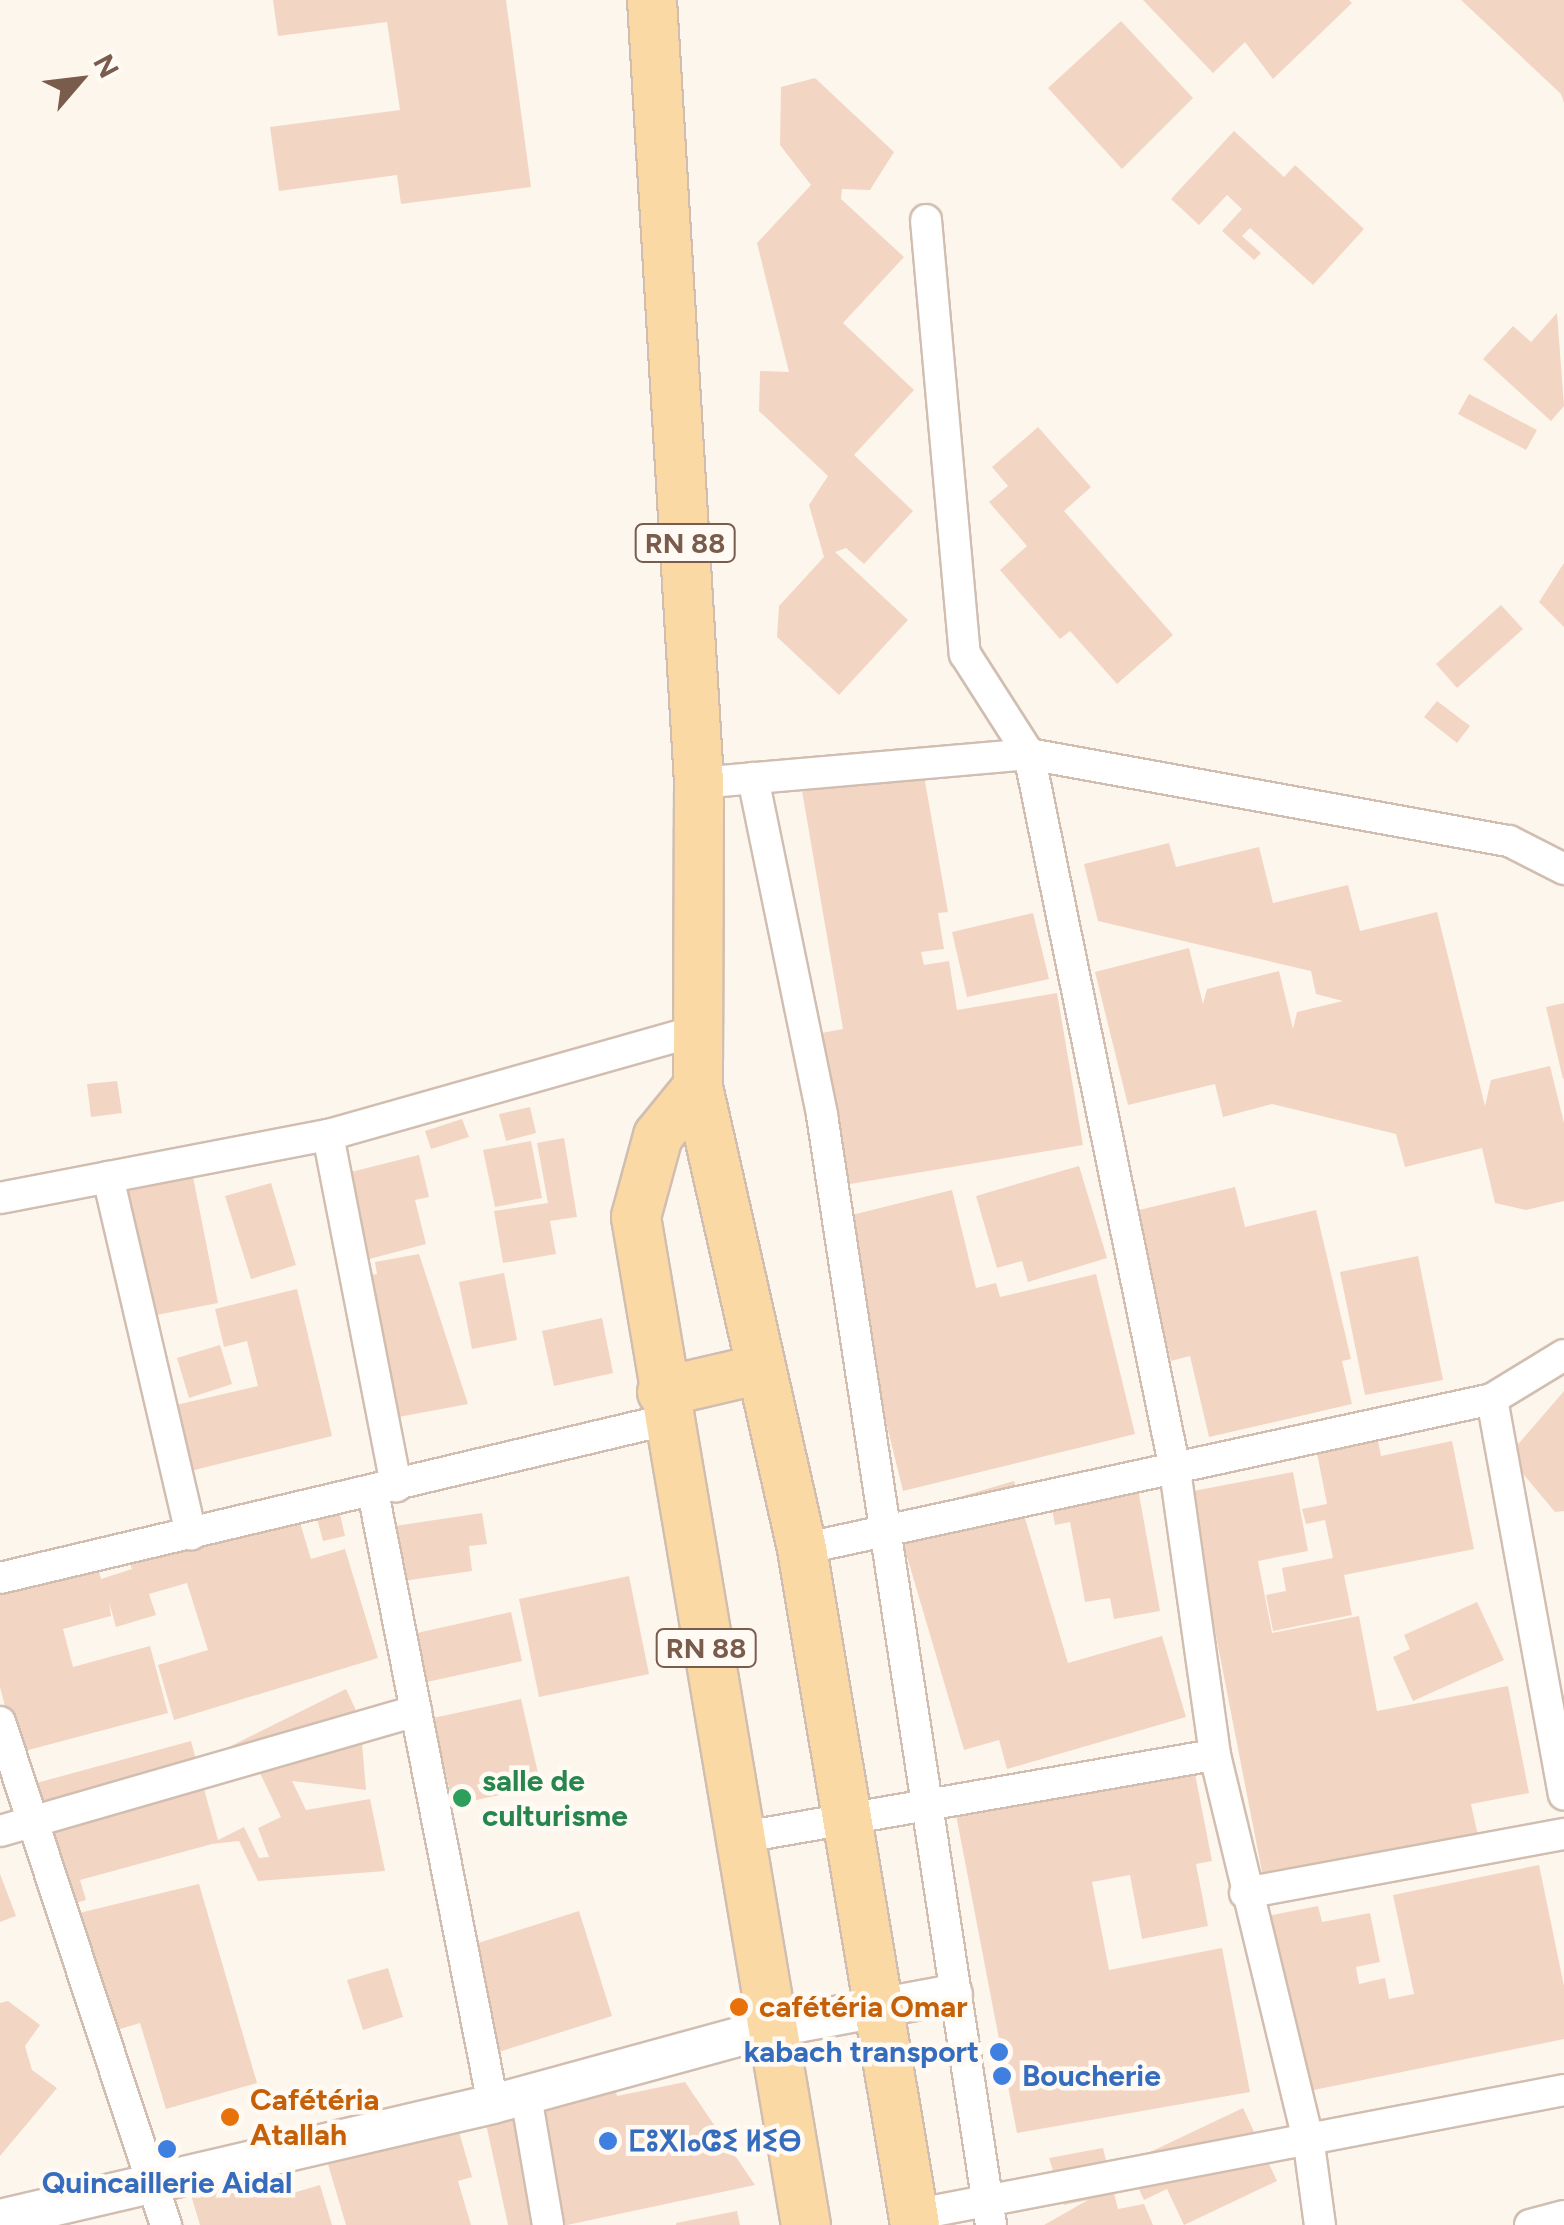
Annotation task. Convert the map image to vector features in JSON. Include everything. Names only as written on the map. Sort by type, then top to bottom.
[{"type":"main road","name":"RN 88","points":[[652,0],[699,783],[698,1086],[641,1174],[636,1216],[664,1406],[806,2225]]},
{"type":"main road","points":[[698,1086],[802,1549],[914,2220]]},
{"type":"main road","points":[[664,1406],[761,1369]]},
{"type":"street","points":[[926,220],[965,654],[1029,754],[1175,1470],[1215,1755],[1245,1893],[1309,2144],[1320,2225]]},
{"type":"street","points":[[699,783],[1029,754],[1509,841],[1564,869]]},
{"type":"street","points":[[753,778],[822,1115],[932,1808],[953,1994],[989,2213]]},
{"type":"street","points":[[0,1198],[328,1135],[698,1030]]},
{"type":"street","points":[[328,1135],[416,1710],[509,2100],[548,2225]]},
{"type":"street","points":[[108,1177],[192,1534]]},
{"type":"street","points":[[802,1549],[1492,1400],[1564,1355]]},
{"type":"street","points":[[1492,1400],[1564,1794]]},
{"type":"street","points":[[0,1578],[384,1490],[664,1406]]},
{"type":"street","points":[[0,1831],[34,1825],[416,1710]]},
{"type":"street","points":[[0,1722],[166,2225]]},
{"type":"street","points":[[738,1838],[846,1824],[1215,1755]]},
{"type":"street","points":[[1245,1893],[1564,1834]]},
{"type":"street","points":[[0,2218],[154,2186],[509,2100],[770,2028],[953,1994]]},
{"type":"street","points":[[914,2220],[989,2213],[1564,2090]]},
{"type":"street","points":[[1530,2225],[1564,2216]]},
{"type":"building","points":[[273,0],[506,0],[531,187],[401,204],[397,175],[279,191],[270,127],[400,110],[387,22],[278,36]]},
{"type":"building","points":[[1143,0],[1352,3],[1273,79],[1245,42],[1213,73]]},
{"type":"building","points":[[1461,0],[1564,0],[1564,103],[1561,94]]},
{"type":"building","points":[[1121,21],[1193,98],[1122,169],[1048,88]]},
{"type":"building","points":[[815,78],[894,152],[870,190],[842,189],[841,199],[904,257],[843,323],[914,390],[854,455],[913,511],[864,564],[846,548],[835,552],[908,620],[839,695],[777,637],[779,606],[824,557],[809,505],[828,476],[759,411],[760,371],[789,372],[757,243],[811,185],[780,145],[781,87]]},
{"type":"building","points":[[1234,131],[1284,177],[1295,165],[1364,229],[1313,285],[1250,228],[1242,236],[1261,253],[1254,260],[1222,231],[1242,209],[1227,195],[1199,225],[1171,199]]},
{"type":"building","points":[[1557,313],[1564,406],[1551,421],[1483,359],[1513,326],[1531,342]]},
{"type":"building","points":[[1469,394],[1537,430],[1526,450],[1458,414]]},
{"type":"building","points":[[1038,427],[1091,487],[1064,511],[1173,635],[1117,684],[1070,631],[1060,639],[1000,570],[1027,546],[989,502],[1008,486],[992,467]]},
{"type":"building","points":[[1564,563],[1564,627],[1539,602]]},
{"type":"building","points":[[1501,605],[1523,629],[1457,688],[1436,664]]},
{"type":"building","points":[[1437,701],[1470,726],[1457,743],[1424,717]]},
{"type":"building","points":[[923,770],[948,912],[938,913],[944,949],[921,952],[924,965],[949,961],[957,1010],[1057,993],[1083,1145],[832,1187],[816,1034],[843,1029],[802,791]]},
{"type":"building","points":[[1169,843],[1176,867],[1259,847],[1273,903],[1348,885],[1360,931],[1437,912],[1485,1106],[1491,1080],[1550,1066],[1564,1123],[1564,1201],[1526,1210],[1495,1203],[1482,1148],[1405,1167],[1396,1134],[1272,1104],[1223,1117],[1215,1084],[1128,1105],[1095,972],[1189,948],[1203,1004],[1207,989],[1279,971],[1293,1029],[1297,1012],[1343,1001],[1316,994],[1311,971],[1098,921],[1084,864]]},
{"type":"building","points":[[1033,913],[1049,979],[967,997],[952,932]]},
{"type":"building","points":[[1564,1003],[1564,1079],[1563,1079],[1546,1007]]},
{"type":"building","points":[[117,1081],[122,1113],[91,1117],[87,1084]]},
{"type":"building","points":[[530,1107],[536,1133],[506,1141],[499,1114]]},
{"type":"building","points":[[462,1119],[469,1137],[431,1149],[425,1131]]},
{"type":"building","points":[[564,1138],[577,1217],[550,1221],[556,1254],[503,1263],[494,1211],[548,1203],[537,1143]]},
{"type":"building","points":[[531,1141],[542,1198],[495,1207],[483,1150]]},
{"type":"building","points":[[419,1155],[429,1197],[415,1200],[426,1244],[358,1262],[335,1176]]},
{"type":"building","points":[[1079,1166],[1107,1258],[1028,1282],[1022,1261],[997,1268],[976,1196]]},
{"type":"building","points":[[193,1177],[218,1303],[146,1317],[122,1191]]},
{"type":"building","points":[[271,1183],[296,1265],[251,1279],[225,1196]]},
{"type":"building","points":[[1235,1187],[1245,1227],[1316,1210],[1351,1359],[1342,1361],[1352,1404],[1209,1437],[1190,1356],[1171,1361],[1135,1211]]},
{"type":"building","points":[[952,1190],[976,1288],[996,1283],[1000,1297],[1096,1274],[1135,1434],[903,1491],[836,1219]]},
{"type":"building","points":[[419,1254],[468,1404],[388,1419],[361,1277],[377,1274],[375,1262]]},
{"type":"building","points":[[1418,1256],[1443,1380],[1365,1395],[1340,1272]]},
{"type":"building","points":[[504,1273],[517,1340],[472,1349],[459,1282]]},
{"type":"building","points":[[297,1289],[332,1436],[178,1474],[163,1408],[258,1386],[247,1341],[224,1347],[215,1309]]},
{"type":"building","points":[[602,1318],[613,1373],[554,1386],[542,1331]]},
{"type":"building","points":[[220,1345],[232,1384],[189,1398],[177,1358]]},
{"type":"building","points":[[1564,1391],[1564,1511],[1555,1512],[1508,1456]]},
{"type":"building","points":[[1377,1436],[1381,1456],[1452,1441],[1474,1549],[1344,1575],[1352,1615],[1273,1631],[1266,1595],[1286,1591],[1282,1568],[1333,1558],[1325,1520],[1306,1524],[1302,1509],[1327,1504],[1316,1448]]},
{"type":"building","points":[[1135,1472],[1160,1611],[1114,1619],[1110,1598],[1085,1602],[1070,1522],[1055,1525],[1048,1487]]},
{"type":"building","points":[[1293,1472],[1308,1551],[1258,1561],[1272,1633],[1359,1616],[1377,1711],[1508,1686],[1529,1793],[1471,1804],[1478,1836],[1263,1877],[1188,1492]]},
{"type":"building","points":[[1014,1481],[1068,1663],[1162,1636],[1186,1717],[1007,1769],[999,1740],[964,1750],[895,1516]]},
{"type":"building","points":[[292,1496],[311,1559],[345,1549],[378,1658],[174,1720],[158,1665],[208,1650],[187,1583],[149,1594],[156,1615],[116,1627],[109,1602],[111,1616],[63,1629],[73,1667],[150,1646],[168,1713],[17,1753],[0,1687],[0,1563],[90,1539],[101,1579],[132,1569],[125,1547]]},
{"type":"building","points":[[338,1506],[345,1536],[323,1541],[315,1511]]},
{"type":"building","points":[[482,1513],[487,1544],[469,1546],[472,1571],[396,1582],[388,1527]]},
{"type":"building","points":[[629,1576],[649,1674],[539,1697],[519,1599]]},
{"type":"building","points":[[1477,1602],[1504,1660],[1413,1701],[1393,1657],[1410,1649],[1404,1635]]},
{"type":"building","points":[[511,1612],[522,1661],[427,1682],[417,1633]]},
{"type":"building","points":[[346,1689],[360,1719],[366,1790],[292,1781],[306,1810],[370,1799],[385,1871],[258,1881],[239,1841],[212,1844],[80,1880],[86,1900],[62,1907],[29,1785],[191,1741],[218,1840],[244,1827],[259,1858],[269,1857],[258,1828],[281,1817],[258,1769],[243,1770],[231,1746]]},
{"type":"building","points":[[521,1699],[541,1786],[453,1805],[433,1718]]},
{"type":"building","points":[[1191,1753],[1212,1861],[1196,1864],[1208,1926],[1142,1939],[1130,1875],[1092,1882],[1109,1970],[1222,1948],[1250,2092],[1017,2133],[953,1799]]},
{"type":"building","points":[[1539,1865],[1564,1986],[1564,2039],[1294,2094],[1258,1918],[1318,1906],[1322,1922],[1370,1913],[1380,1962],[1356,1967],[1359,1984],[1385,1978],[1389,1999],[1414,1994],[1393,1895]]},
{"type":"building","points":[[0,1874],[16,1916],[0,1922]]},
{"type":"building","points":[[199,1884],[257,2083],[166,2109],[140,2023],[110,2032],[75,1914]]},
{"type":"building","points":[[579,1911],[612,2016],[486,2056],[453,1951]]},
{"type":"building","points":[[388,1968],[403,2017],[363,2030],[347,1980]]},
{"type":"building","points":[[8,2001],[40,2025],[25,2046],[32,2070],[57,2088],[0,2156],[0,2003]]},
{"type":"building","name":"ⵎⵓⵅⵏⴰⵛⵉ ⵍⵉⴱ","points":[[609,2060],[617,2096],[685,2082],[755,2185],[567,2225],[508,2225],[478,2087]]},
{"type":"building","points":[[449,2097],[472,2177],[458,2181],[471,2225],[346,2225],[319,2134]]},
{"type":"building","points":[[1243,2108],[1277,2181],[1184,2225],[1167,2189],[1144,2200],[1127,2163]]},
{"type":"building","points":[[260,2143],[276,2198],[320,2185],[332,2225],[200,2225],[182,2165]]},
{"type":"building","points":[[1103,2148],[1118,2209],[1144,2204],[1153,2225],[1044,2225],[1088,2200],[1064,2205],[1049,2158]]},
{"type":"building","points":[[737,2211],[740,2225],[676,2225],[676,2223]]},
{"type":"place","name":"salle de culturisme","points":[[462,1798]]},
{"type":"place","name":"cafétéria Omar","points":[[739,2007]]},
{"type":"place","name":"kabach transport","points":[[999,2052]]},
{"type":"place","name":"Boucherie","points":[[1002,2076]]},
{"type":"place","name":"Cafétéria Atallah","points":[[230,2117]]},
{"type":"place","name":"ⵎⵓⵅⵏⴰⵛⵉ ⵍⵉⴱ","points":[[608,2141]]},
{"type":"place","name":"Quincaillerie Aidal","points":[[167,2149]]}]
